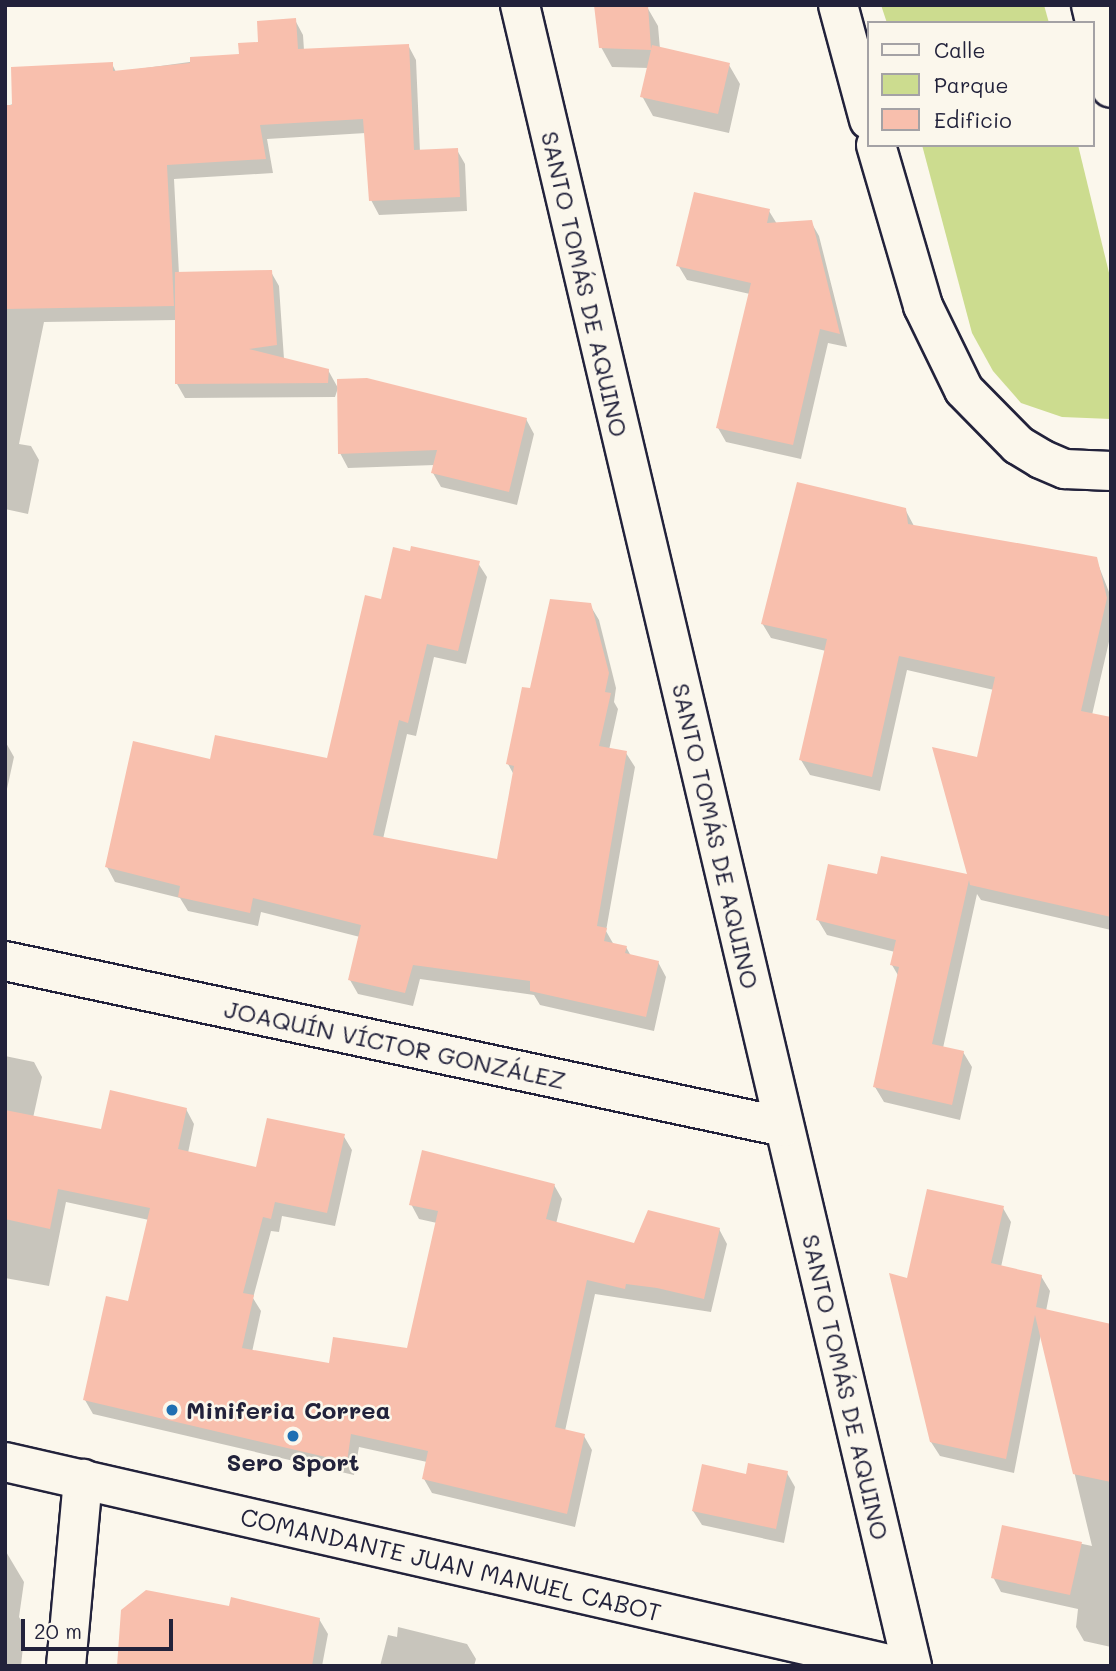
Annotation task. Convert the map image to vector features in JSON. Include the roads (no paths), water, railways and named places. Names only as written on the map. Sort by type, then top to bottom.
[{"type":"street","name":"SANTO TOMÁS DE AQUINO","points":[[520,5],[912,1666]]},
{"type":"street","points":[[838,5],[867,113]]},
{"type":"street","points":[[1095,22],[1111,89]]},
{"type":"street","points":[[877,147],[923,306],[964,390],[1018,445],[1041,459],[1065,469],[1111,471]]},
{"type":"street","name":"JOAQUÍN VÍCTOR GONZÁLEZ","points":[[5,961],[784,1127]]},
{"type":"street","name":"COMANDANTE JUAN MANUEL CABOT","points":[[5,1462],[819,1657],[897,1666]]},
{"type":"street","points":[[66,1666],[83,1479]]},
{"type":"place","name":"Miniferia Correa","points":[[172,1410]]},
{"type":"place","name":"Sero Sport","points":[[293,1436]]}]
